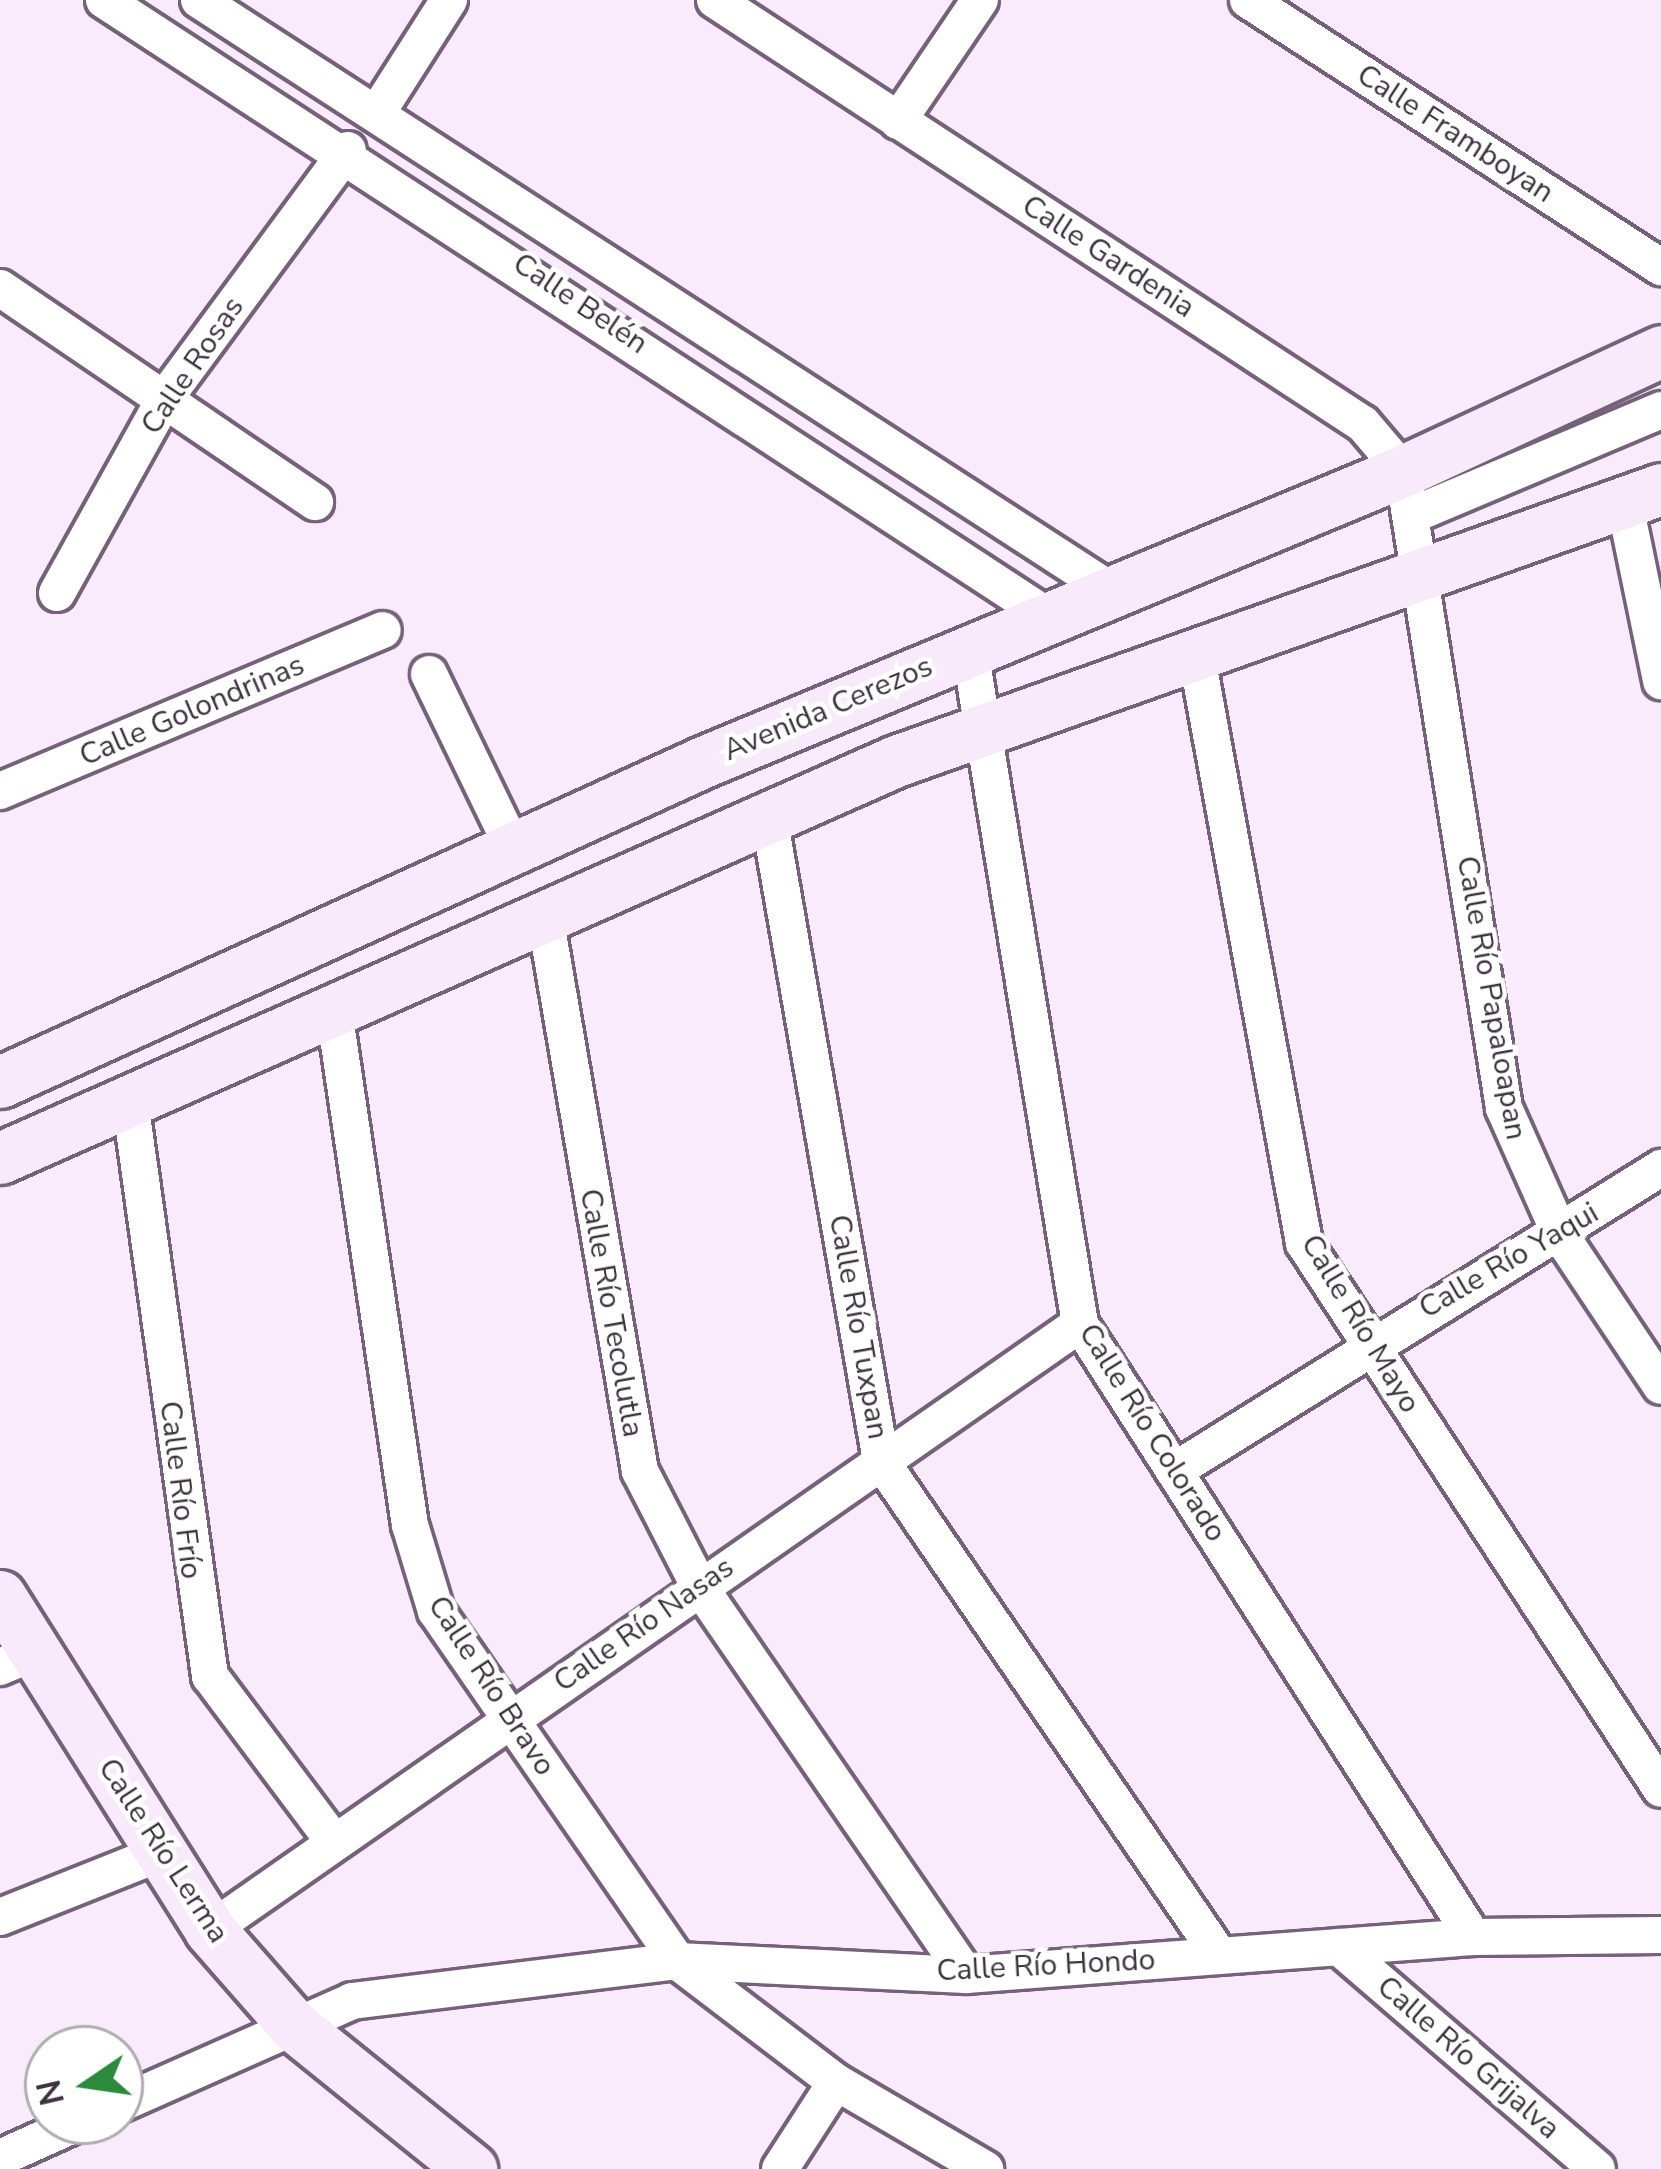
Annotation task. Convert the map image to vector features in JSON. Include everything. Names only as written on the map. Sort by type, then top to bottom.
[{"type":"street","name":"Calle Belén","points":[[104,0],[348,150],[1049,617]]},
{"type":"street","name":"Calle Belén","points":[[199,0],[1112,591]]},
{"type":"street","points":[[377,113],[449,0]]},
{"type":"street","name":"Calle Gardenia","points":[[715,0],[1364,424],[1409,493]]},
{"type":"street","points":[[898,121],[980,0]]},
{"type":"street","name":"Calle Framboyan","points":[[1248,0],[1661,267]]},
{"type":"street","name":"Calle Rosas","points":[[57,593],[165,398],[348,150]]},
{"type":"street","points":[[0,288],[315,502]]},
{"type":"street","name":"Avenida Cerezos","points":[[0,1082],[512,848],[970,650],[1112,591],[1409,493],[1661,351]]},
{"type":"street","points":[[1424,571],[1409,493],[1661,410]]},
{"type":"street","points":[[0,1158],[769,817],[1196,652],[1643,497],[1661,681]]},
{"type":"street","name":"Calle Río Papaloapan","points":[[1424,571],[1504,1108],[1561,1235],[1661,1386]]},
{"type":"street","name":"Calle Golondrinas","points":[[0,791],[383,630]]},
{"type":"street","name":"Calle Río Colorado","points":[[970,650],[988,729],[1080,1324],[1473,1936]]},
{"type":"street","name":"Calle Río Mayo","points":[[1196,652],[1304,1243],[1661,1789]]},
{"type":"street","points":[[428,674],[512,848]]},
{"type":"street","name":"Calle Río Tuxpan","points":[[769,817],[881,1461],[1219,1955]]},
{"type":"street","name":"Calle Río Tecolutla","points":[[544,916],[626,1418],[699,1586],[966,1975]]},
{"type":"street","name":"Calle Río Bravo","points":[[334,1010],[420,1574],[510,1719],[677,1961],[836,2082],[985,2169]]},
{"type":"street","name":"Calle Río Frío","points":[[130,1101],[210,1676],[331,1838]]},
{"type":"street","name":"Calle Río Yaqui","points":[[1174,1471],[1368,1342],[1561,1235],[1661,1168]]},
{"type":"street","name":"Calle Río Nasas","points":[[210,1930],[331,1838],[1080,1324]]},
{"type":"street","name":"Calle Río Lerma","points":[[0,1596],[15,1660],[161,1853],[210,1930],[294,2026],[471,2169]]},
{"type":"street","points":[[0,1917],[161,1853]]},
{"type":"street","name":"Calle Río Hondo","points":[[144,2093],[352,2002],[677,1961],[966,1975],[1473,1936],[1661,1936]]},
{"type":"street","name":"Calle Río Grijalva","points":[[1340,1947],[1577,2162]]},
{"type":"street","points":[[780,2169],[836,2082]]},
{"type":"street","points":[[0,2158],[29,2145]]}]
